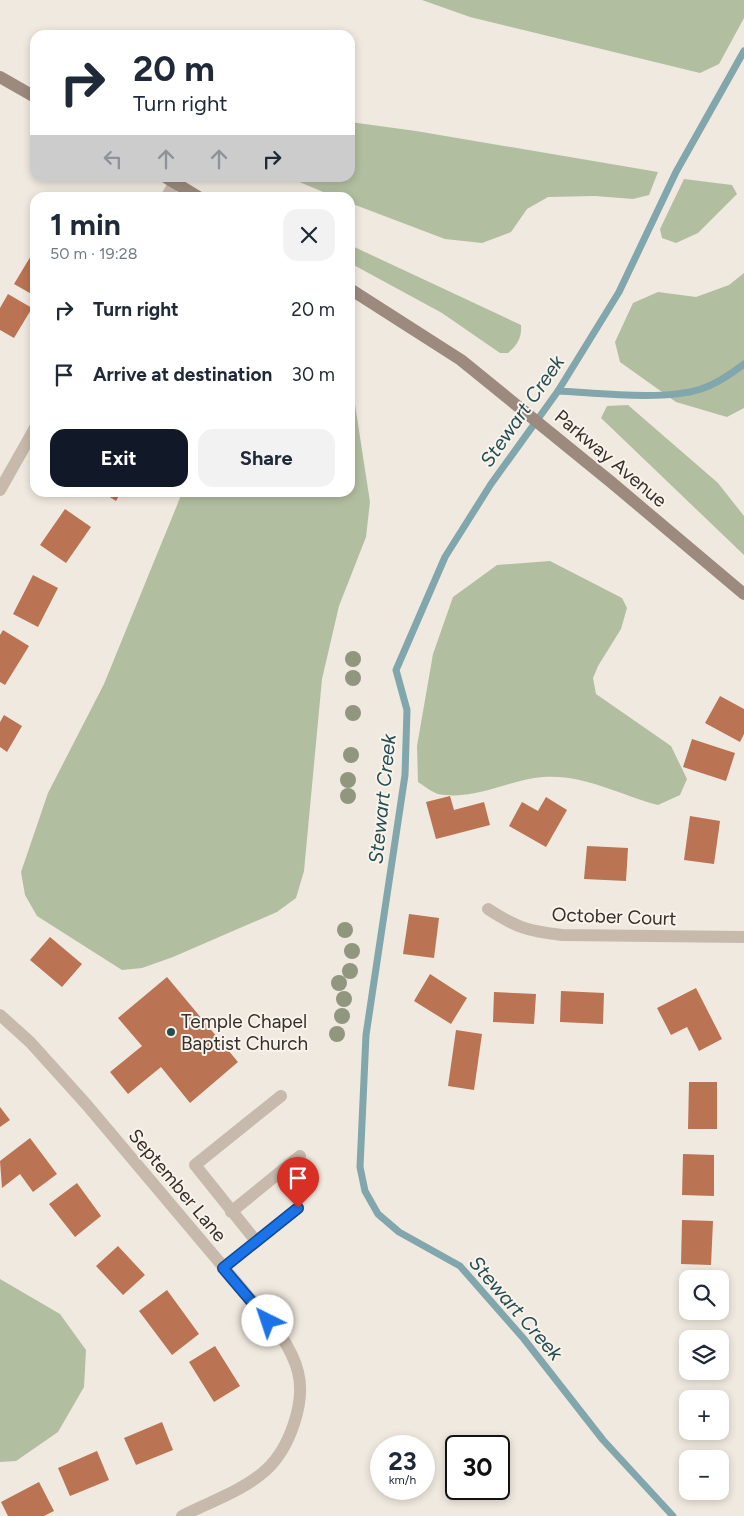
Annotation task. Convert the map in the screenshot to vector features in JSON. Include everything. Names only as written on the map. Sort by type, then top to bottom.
[{"type":"street","points":[[0,77],[30,94]]},
{"type":"street","points":[[174,182],[190,192]]},
{"type":"street","name":"Parkway Avenue","points":[[355,292],[461,360],[612,482],[744,594]]},
{"type":"street","points":[[0,490],[30,437]]},
{"type":"street","name":"October Court","points":[[488,909],[511,924],[534,931],[562,935],[744,937]]},
{"type":"street","name":"September Lane","points":[[0,1014],[30,1042],[86,1104],[223,1268],[287,1345],[299,1372],[297,1414],[282,1450],[266,1469],[250,1482],[182,1516]]},
{"type":"street","points":[[256,1241],[195,1165],[281,1096]]},
{"type":"street","points":[[232,1212],[300,1156]]},
{"type":"street","points":[[223,1268],[298,1208]]},
{"type":"green space","points":[[422,0],[744,0],[744,18],[719,64],[700,73],[470,17]]},
{"type":"green space","points":[[355,123],[416,131],[658,172],[649,195],[633,199],[595,196],[548,197],[527,209],[511,232],[482,243],[445,239],[355,205],[355,192],[323,192],[299,182],[355,182]]},
{"type":"green space","points":[[684,179],[732,185],[737,194],[698,233],[676,243],[662,238],[660,229]]},
{"type":"green space","points":[[355,247],[521,325],[521,334],[514,347],[508,353],[500,353],[442,313],[355,266]]},
{"type":"green space","points":[[744,273],[744,408],[727,417],[676,402],[620,362],[615,342],[633,303],[658,292],[696,297],[729,285]]},
{"type":"green space","points":[[355,404],[370,502],[366,537],[339,606],[322,679],[304,871],[296,898],[277,912],[173,957],[142,968],[122,970],[37,916],[25,895],[21,872],[48,793],[104,684],[180,497],[355,497]]},
{"type":"green space","points":[[628,405],[718,483],[744,516],[744,555],[601,418],[607,406]]},
{"type":"green space","points":[[550,561],[622,598],[627,608],[621,629],[598,666],[593,678],[596,694],[671,746],[687,779],[680,795],[658,805],[602,786],[558,777],[530,779],[465,795],[438,794],[418,782],[417,746],[433,654],[453,597],[497,565]]},
{"type":"green space","points":[[0,1279],[60,1314],[86,1350],[84,1387],[58,1432],[16,1461],[0,1462]]},
{"type":"building","points":[[30,257],[30,293],[14,284]]},
{"type":"building","points":[[8,294],[30,307],[30,311],[14,338],[0,330],[0,308]]},
{"type":"building","points":[[110,497],[118,497],[116,501]]},
{"type":"building","points":[[65,509],[91,527],[66,563],[40,545]]},
{"type":"building","points":[[33,575],[58,588],[38,627],[13,614]]},
{"type":"building","points":[[3,630],[29,646],[5,685],[0,682],[0,635]]},
{"type":"building","points":[[720,696],[744,709],[744,734],[740,742],[705,723]]},
{"type":"building","points":[[4,715],[22,726],[7,752],[0,747],[0,722]]},
{"type":"building","points":[[692,739],[735,753],[726,781],[683,767]]},
{"type":"building","points":[[450,796],[454,810],[484,802],[490,825],[436,839],[426,802]]},
{"type":"building","points":[[546,797],[567,810],[546,847],[509,826],[522,802],[538,811]]},
{"type":"building","points":[[690,816],[720,821],[714,864],[684,860]]},
{"type":"building","points":[[587,846],[628,848],[626,881],[584,879]]},
{"type":"building","points":[[409,914],[439,918],[434,958],[403,954]]},
{"type":"building","points":[[50,937],[82,964],[62,987],[30,960]]},
{"type":"building","points":[[430,974],[467,998],[451,1024],[414,1001]]},
{"type":"building","name":"Temple Chapel Baptist Church","points":[[167,977],[238,1062],[190,1103],[161,1067],[128,1094],[110,1072],[142,1046],[118,1018]]},
{"type":"building","points":[[696,988],[722,1039],[699,1051],[687,1027],[671,1035],[657,1008]]},
{"type":"building","points":[[561,991],[604,993],[603,1024],[560,1022]]},
{"type":"building","points":[[494,992],[536,994],[534,1024],[493,1022]]},
{"type":"building","points":[[456,1030],[482,1034],[474,1090],[448,1086]]},
{"type":"building","points":[[689,1082],[717,1082],[717,1129],[688,1129]]},
{"type":"building","points":[[0,1107],[10,1120],[0,1127]]},
{"type":"building","points":[[30,1138],[57,1174],[33,1192],[20,1174],[2,1188],[0,1161]]},
{"type":"building","points":[[683,1154],[714,1155],[714,1196],[682,1195]]},
{"type":"building","points":[[77,1183],[101,1216],[75,1237],[49,1204]]},
{"type":"building","points":[[682,1220],[713,1221],[711,1265],[681,1264]]},
{"type":"building","points":[[118,1246],[145,1275],[123,1295],[96,1266]]},
{"type":"building","points":[[167,1290],[199,1334],[172,1355],[139,1311]]},
{"type":"building","points":[[215,1346],[240,1386],[214,1402],[189,1362]]},
{"type":"building","points":[[162,1422],[173,1450],[136,1465],[124,1438]]},
{"type":"building","points":[[97,1451],[109,1480],[70,1496],[58,1468]]},
{"type":"building","points":[[39,1482],[54,1511],[44,1516],[8,1516],[1,1502]]},
{"type":"waterway","name":"Stewart Creek","points":[[673,1516],[603,1440],[524,1339],[460,1266],[399,1232],[378,1214],[365,1191],[360,1167],[366,1035],[405,775],[407,710],[396,670],[445,557],[491,484],[558,391],[619,292],[676,172],[744,51]]},
{"type":"waterway","points":[[558,391],[631,395],[686,393],[712,384],[744,364]]},
{"type":"place","name":"Temple Chapel Baptist Church","points":[[171,1032]]},
{"type":"route","points":[[268,1321],[223,1268],[298,1208]]}]
